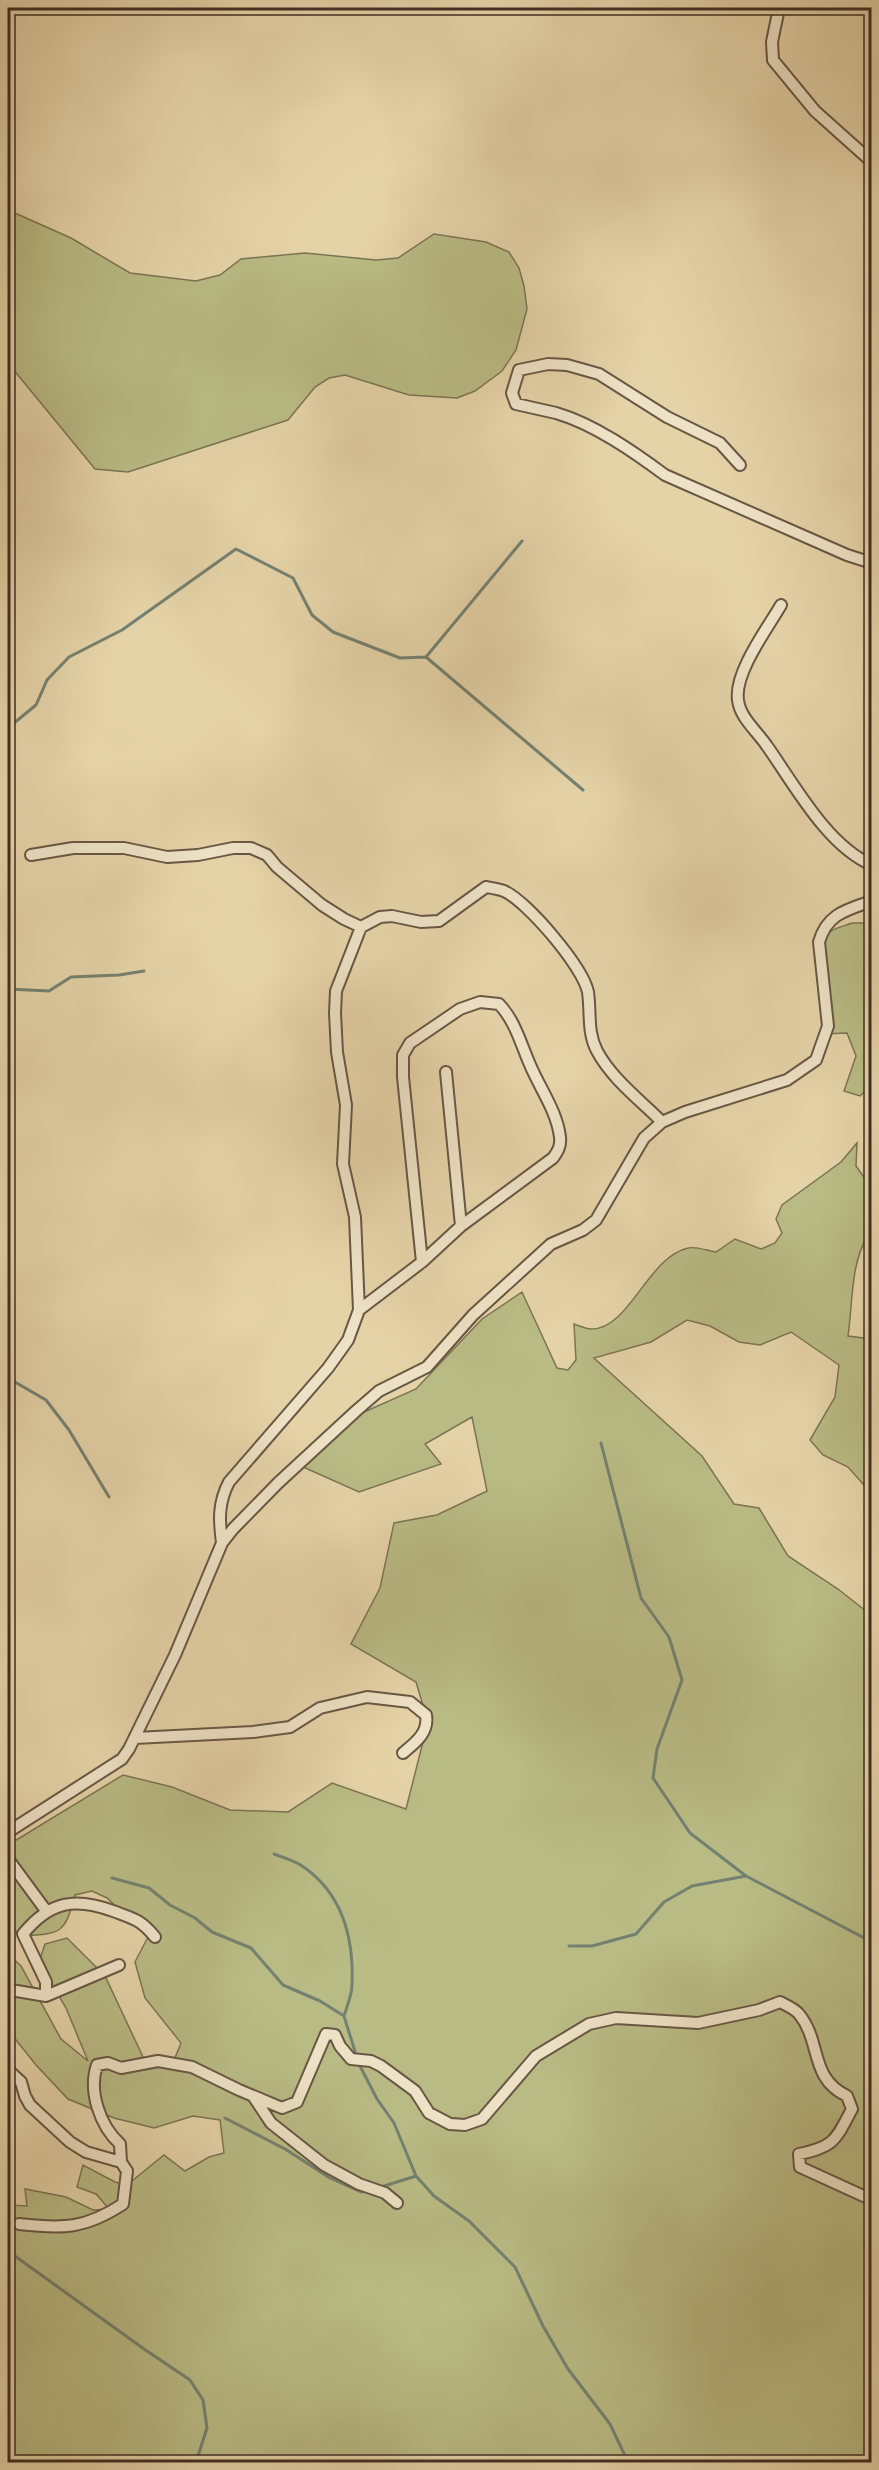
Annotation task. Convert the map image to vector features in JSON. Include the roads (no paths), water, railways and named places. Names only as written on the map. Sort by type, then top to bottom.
[{"type":"street","points":[[779,8],[772,42],[773,60],[814,111],[872,162]]},
{"type":"street","points":[[740,465],[720,443],[666,417],[599,374],[567,365],[548,364],[519,370],[512,393],[516,404],[568,418],[608,437],[664,475],[847,555],[872,563]]},
{"type":"street","points":[[781,605],[738,684],[738,701],[747,721],[765,742],[817,818],[851,854],[872,865]]},
{"type":"street","points":[[31,855],[73,848],[124,848],[167,857],[198,855],[233,848],[251,848],[267,855],[291,879],[344,920],[361,927]]},
{"type":"street","points":[[222,1543],[219,1510],[221,1498],[229,1482],[328,1368],[348,1340],[359,1310],[355,1218],[343,1164],[346,1105],[337,1052],[335,1013],[336,991],[361,927],[380,917],[392,916],[422,922],[439,921],[486,887],[504,891],[519,900],[566,950],[583,980],[588,991],[590,1036],[609,1070],[662,1122]]},
{"type":"street","points":[[8,1832],[122,1759],[135,1738],[176,1655],[222,1543],[278,1483],[379,1391],[427,1367],[473,1315],[551,1244],[583,1230],[596,1220],[644,1138],[662,1122],[685,1112],[788,1080],[816,1060],[828,1026],[819,942],[823,928],[831,918],[872,901]]},
{"type":"street","points":[[359,1310],[422,1262],[461,1226],[553,1158],[559,1150],[560,1143],[552,1111],[518,1034],[499,1004],[480,1002],[460,1009],[410,1043],[403,1055],[403,1077],[422,1262]]},
{"type":"street","points":[[446,1072],[461,1226]]},
{"type":"street","points":[[135,1738],[253,1732],[290,1726],[320,1708],[367,1697],[410,1702],[426,1715],[427,1724],[419,1739],[403,1753]]},
{"type":"street","points":[[8,1859],[47,1912]]},
{"type":"street","points":[[46,1996],[46,1982],[23,1934],[33,1922],[47,1912],[72,1902],[92,1903],[143,1922],[155,1938]]},
{"type":"street","points":[[8,1995],[11,1990],[46,1996],[119,1965]]},
{"type":"street","points":[[19,2224],[65,2227],[92,2222],[123,2204],[128,2171],[121,2162],[120,2144],[103,2124],[92,2078],[97,2065],[108,2063],[121,2068],[158,2061],[192,2067],[282,2108],[297,2102],[326,2034],[335,2035],[340,2046],[351,2059],[371,2061],[381,2066],[415,2091],[429,2113],[450,2124],[465,2125],[482,2120],[536,2056],[589,2024],[616,2018],[698,2023],[759,2010],[780,2002],[798,2012],[812,2035],[817,2060],[832,2089],[847,2096],[852,2109],[835,2140],[817,2150],[799,2154],[800,2167],[870,2199]]},
{"type":"street","points":[[8,2070],[21,2082],[30,2105],[70,2142],[86,2152],[121,2162]]},
{"type":"street","points":[[252,2096],[271,2123],[297,2141],[324,2165],[359,2184],[385,2193],[397,2203]]},
{"type":"waterway","points":[[8,728],[36,705],[47,680],[69,657],[122,630],[236,549],[293,578],[312,615],[333,632],[400,658],[426,657],[522,541]]},
{"type":"waterway","points":[[426,657],[583,790]]},
{"type":"waterway","points":[[8,989],[49,991],[71,977],[119,975],[144,971]]},
{"type":"waterway","points":[[8,1378],[46,1400],[69,1430],[109,1497]]},
{"type":"waterway","points":[[601,1443],[641,1598],[669,1637],[682,1680],[657,1749],[653,1778],[690,1833],[746,1876],[872,1942]]},
{"type":"waterway","points":[[274,1854],[299,1864],[314,1875],[335,1901],[342,1917],[351,1950],[352,1967],[351,1993],[344,2016]]},
{"type":"waterway","points":[[569,1946],[592,1946],[636,1934],[664,1902],[692,1886],[746,1876]]},
{"type":"waterway","points":[[112,1878],[149,1888],[170,1905],[195,1918],[212,1932],[251,1948],[283,1985],[320,2001],[344,2016],[357,2058]]},
{"type":"waterway","points":[[359,2064],[377,2099],[394,2123],[416,2176],[434,2196],[469,2221],[515,2267],[543,2326],[568,2369],[610,2424],[628,2462]]},
{"type":"waterway","points":[[225,2118],[285,2149],[330,2178],[361,2192],[366,2191]]},
{"type":"waterway","points":[[381,2187],[416,2176]]},
{"type":"waterway","points":[[8,2251],[190,2380],[203,2400],[207,2428],[196,2462]]}]
